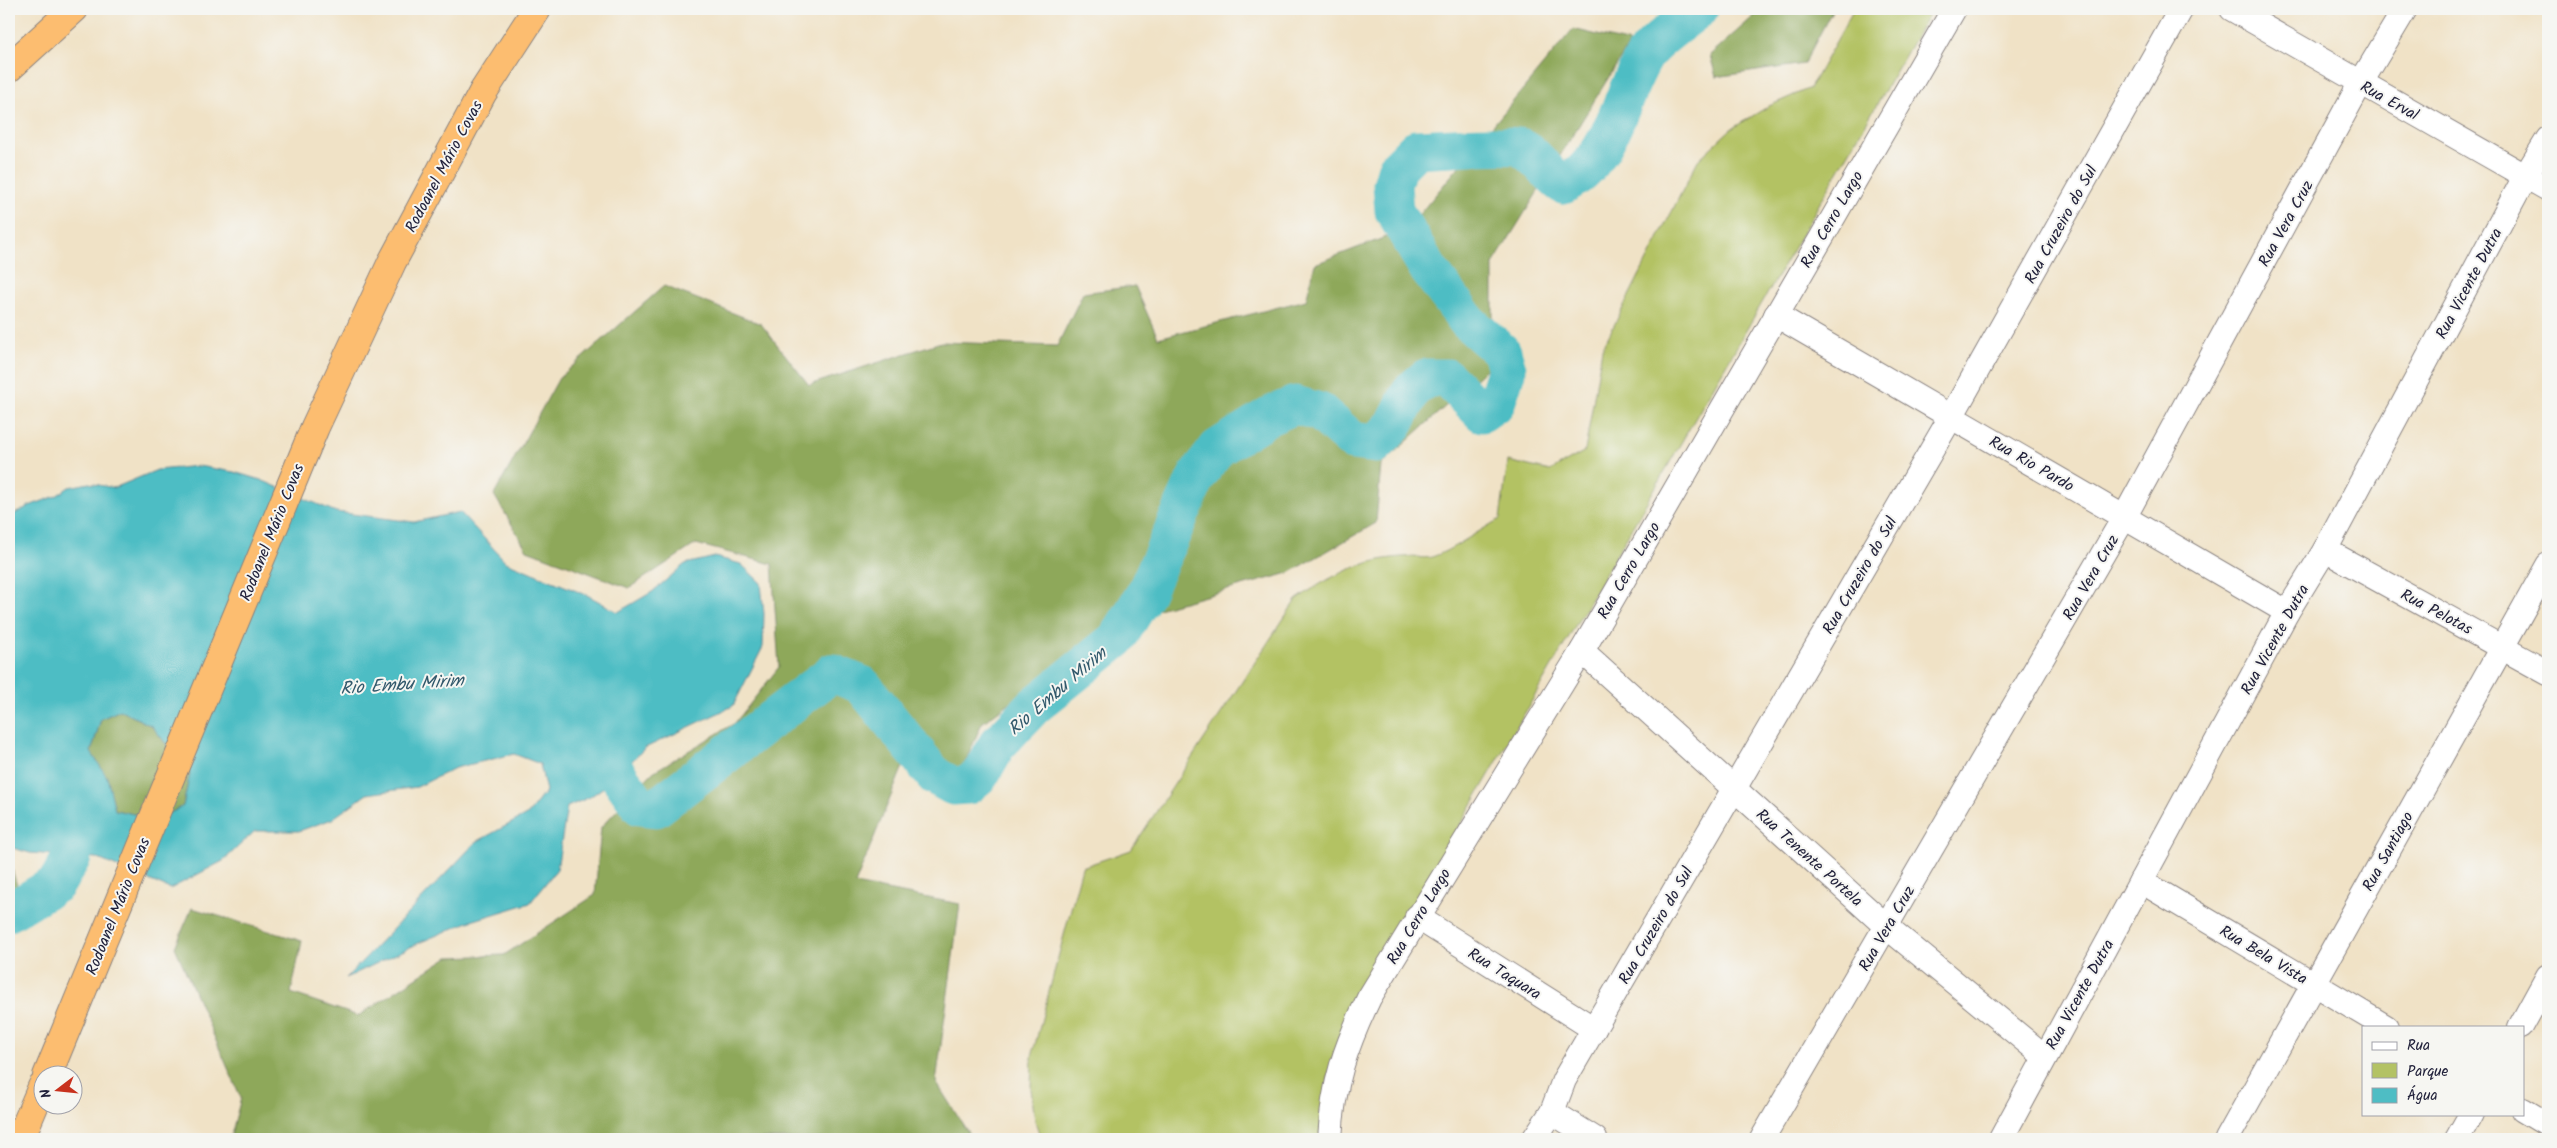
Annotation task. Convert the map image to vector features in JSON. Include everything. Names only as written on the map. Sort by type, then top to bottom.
[{"type":"highway","points":[[9,68],[74,9]]},
{"type":"highway","name":"Rodoanel Mário Covas","points":[[51,1066],[315,427],[392,262],[469,117],[537,9]]},
{"type":"highway","points":[[20,1139],[32,1110]]},
{"type":"street","name":"Rua Cerro Largo","points":[[1330,1139],[1334,1092],[1348,1042],[1369,998],[1582,651],[1954,9]]},
{"type":"street","name":"Rua Cruzeiro do Sul","points":[[1534,1139],[1552,1112],[1564,1080],[1951,417],[2181,9]]},
{"type":"street","name":"Rua Erval","points":[[2232,9],[2360,84],[2548,189]]},
{"type":"street","name":"Rua Vera Cruz","points":[[1762,1139],[2125,516],[2360,84],[2405,9]]},
{"type":"street","name":"Rua Vicente Dutra","points":[[2001,1139],[2044,1056],[2287,612],[2325,550],[2526,175],[2548,139]]},
{"type":"street","name":"Rua Rio Pardo","points":[[1776,315],[2125,516],[2287,612]]},
{"type":"street","name":"Rua Pelotas","points":[[2325,550],[2548,673]]},
{"type":"street","name":"Rua Santiago","points":[[2228,1139],[2313,983],[2548,565]]},
{"type":"street","name":"Rua Tenente Portela","points":[[1582,651],[1887,927],[2044,1056]]},
{"type":"street","name":"Rua Bela Vista","points":[[2141,881],[2384,1026]]},
{"type":"street","name":"Rua Taquara","points":[[1417,917],[1594,1029]]},
{"type":"street","points":[[2521,1026],[2548,976]]},
{"type":"street","points":[[2524,1111],[2548,1125]]},
{"type":"street","points":[[1552,1112],[1595,1139]]},
{"type":"street","points":[[2457,1139],[2470,1116]]},
{"type":"green space","points":[[1762,9],[1833,9],[1804,64],[1716,77],[1710,55]]},
{"type":"green space","points":[[1854,9],[1932,9],[1341,1031],[1329,1071],[1321,1139],[1041,1139],[1035,1121],[1031,1089],[1032,1056],[1082,867],[1131,850],[1296,600],[1320,584],[1359,566],[1386,559],[1432,557],[1457,545],[1500,519],[1508,461],[1550,471],[1585,451],[1602,349],[1698,160],[1731,129],[1769,106],[1810,88]]},
{"type":"green space","points":[[1573,29],[1630,43],[1493,264],[1493,363],[1381,465],[1376,523],[1289,573],[1126,618],[982,723],[961,772],[904,764],[855,884],[960,904],[936,1082],[972,1139],[230,1139],[241,1098],[175,947],[192,908],[302,941],[291,993],[358,1016],[448,957],[504,955],[595,895],[601,827],[653,772],[735,723],[779,667],[772,564],[696,544],[629,588],[527,550],[494,495],[559,378],[664,286],[761,324],[809,385],[941,342],[1057,346],[1083,293],[1135,286],[1158,338],[1306,300],[1315,264],[1407,229]]},
{"type":"green space","points":[[120,710],[152,726],[190,774],[183,806],[158,816],[142,816],[115,810],[107,778],[91,752],[101,719]]},
{"type":"green space","points":[[9,859],[19,892],[9,900]]},
{"type":"water","points":[[198,466],[234,472],[261,480],[336,512],[414,522],[460,512],[506,562],[589,596],[618,612],[652,592],[685,564],[715,557],[741,564],[761,583],[764,614],[763,647],[733,706],[645,748],[612,781],[590,797],[567,807],[557,869],[530,903],[468,922],[346,978],[476,842],[528,814],[546,791],[540,764],[514,754],[455,768],[417,787],[367,794],[332,819],[299,831],[255,831],[223,861],[170,889],[96,858],[30,853],[9,847],[9,517],[29,506],[56,496],[69,487],[89,483],[114,488],[157,470]],"holes":[[[120,710],[152,726],[190,774],[183,806],[158,816],[142,816],[115,810],[107,777],[91,752],[101,719]]]},
{"type":"waterway","name":"Rio Embu Mirim","points":[[580,739],[618,775],[640,806],[656,808],[832,673],[862,685],[935,776],[953,786],[968,785],[980,775],[997,745],[1034,706],[1117,639],[1146,592],[1197,476],[1218,448],[1269,416],[1295,405],[1320,412],[1353,441],[1376,444],[1394,425],[1412,390],[1426,378],[1447,378],[1482,413],[1496,403],[1507,369],[1502,352],[1468,322],[1429,270],[1394,211],[1392,185],[1397,168],[1416,149],[1514,146],[1520,147],[1532,155],[1563,185],[1580,174],[1593,161],[1604,145],[1646,54],[1663,37],[1699,9]]},
{"type":"waterway","name":"Rio Embu Mirim","points":[[9,912],[56,884],[72,857],[74,804]]}]
